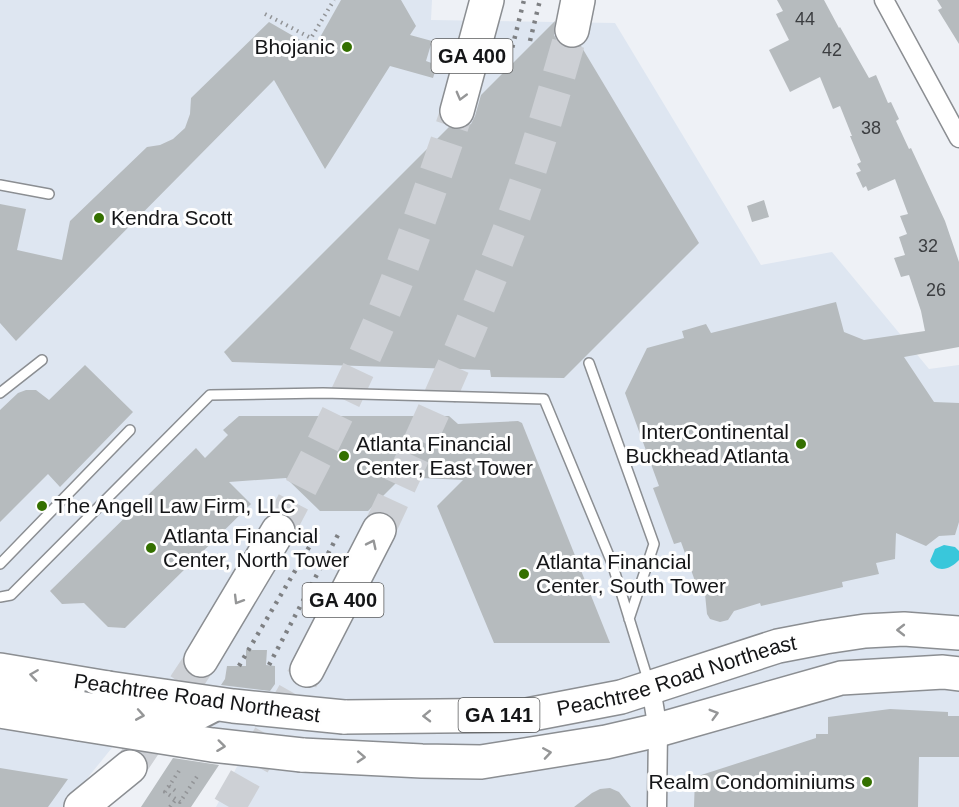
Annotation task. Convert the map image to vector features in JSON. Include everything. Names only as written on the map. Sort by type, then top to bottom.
[{"type":"highway","name":"GA 400","points":[[457,111],[487,0]]},
{"type":"highway","name":"GA 400","points":[[306,670],[379,530]]},
{"type":"highway","points":[[201,660],[278,531]]},
{"type":"highway","name":"Peachtree Road Northeast","points":[[0,711],[90,706],[219,705],[344,717],[526,715],[621,697],[778,646],[825,636],[904,629],[959,633]]},
{"type":"highway","name":"Peachtree Road Northeast","points":[[0,670],[90,706],[212,745],[302,755],[481,762],[559,751],[658,730],[841,678],[944,672],[959,674]]},
{"type":"highway","points":[[81,807],[130,767],[104,807]]},
{"type":"main road","points":[[0,699],[21,695],[90,706]]},
{"type":"street","points":[[884,0],[959,138]]},
{"type":"street","points":[[651,688],[658,730],[657,807]]},
{"type":"lane","points":[[0,184],[49,194]]},
{"type":"lane","points":[[0,393],[42,360]]},
{"type":"lane","points":[[589,363],[654,544],[629,619]]},
{"type":"lane","points":[[0,597],[11,595],[210,395],[323,393],[544,399],[612,563],[651,688]]},
{"type":"lane","points":[[0,564],[130,430]]},
{"type":"path","points":[[265,14],[311,38],[334,0]]},
{"type":"path","points":[[179,771],[165,792],[180,802],[198,774]]},
{"type":"path","points":[[169,786],[177,792]]},
{"type":"path","points":[[170,807],[176,799]]},
{"type":"shaded area","points":[[0,0],[432,0],[431,20],[615,23],[761,265],[832,252],[929,369],[959,365],[959,807],[216,807],[243,755],[128,728],[64,807],[0,807]]},
{"type":"water","points":[[944,545],[955,547],[959,551],[959,560],[948,568],[936,568],[930,561],[935,549]]},
{"type":"building","points":[[341,0],[401,0],[416,26],[410,35],[432,41],[426,61],[437,65],[433,78],[390,66],[325,169],[274,80],[16,341],[0,323],[0,204],[26,209],[17,250],[62,260],[70,221],[147,147],[160,145],[173,139],[185,128],[190,114],[191,98],[269,22],[314,48]]},
{"type":"building","name":"InterContinental Buckhead Atlanta","points":[[777,0],[824,0],[869,78],[876,75],[888,103],[891,102],[899,119],[896,121],[945,221],[959,262],[959,347],[904,357],[934,402],[959,403],[959,522],[955,535],[939,536],[926,546],[896,533],[895,559],[876,563],[879,574],[842,582],[843,587],[761,606],[760,603],[734,611],[728,620],[720,622],[710,619],[707,614],[705,594],[700,595],[681,542],[674,544],[653,488],[659,486],[625,393],[647,348],[684,338],[682,331],[706,324],[711,333],[836,302],[844,332],[864,340],[925,331],[909,275],[901,277],[894,258],[905,255],[899,237],[907,234],[900,216],[908,214],[895,179],[868,191],[866,186],[863,188],[856,173],[861,171],[857,164],[861,162],[850,136],[852,136],[840,106],[833,109],[820,77],[790,92],[769,50],[789,40],[776,14],[783,11]]},
{"type":"building","points":[[937,0],[959,0],[959,44],[938,10],[942,8]]},
{"type":"building","points":[[555,21],[554,35],[559,44],[569,48],[581,46],[699,243],[564,378],[491,377],[490,370],[232,362],[224,352],[449,127],[461,129],[471,124],[481,95]]},
{"type":"building","points":[[764,200],[769,217],[752,222],[747,206]]},
{"type":"building","points":[[85,365],[133,412],[60,487],[48,474],[0,522],[0,410],[18,393],[26,390],[36,390],[49,400]]},
{"type":"building","points":[[239,416],[449,416],[458,424],[518,421],[522,423],[610,643],[494,643],[437,506],[463,480],[402,477],[368,511],[320,511],[286,478],[229,482],[251,504],[125,628],[108,627],[84,603],[62,604],[50,591],[196,448],[205,458],[228,435],[223,430]]},
{"type":"building","points":[[246,650],[267,650],[266,665],[275,666],[275,684],[270,691],[221,685],[225,679],[227,666],[246,666]]},
{"type":"building","name":"Realm Condominiums","points":[[890,709],[948,712],[948,716],[959,716],[959,757],[919,757],[918,807],[694,807],[695,777],[816,738],[816,734],[828,734],[828,717]]},
{"type":"building","points":[[173,758],[219,765],[191,807],[141,807]]},
{"type":"building","points":[[0,768],[68,779],[48,807],[0,807]]},
{"type":"building","points":[[610,788],[619,792],[631,807],[574,807],[592,793]]},
{"type":"tunnel","points":[[379,530],[445,385],[506,238],[533,161],[572,30]]},
{"type":"tunnel","points":[[278,531],[339,411],[381,319],[411,244],[457,111]]},
{"type":"tunnel","points":[[130,767],[201,660]]},
{"type":"tunnel","points":[[229,807],[307,670]]},
{"type":"railway","points":[[508,65],[524,0]]},
{"type":"railway","points":[[530,41],[540,0]]},
{"type":"railway","points":[[269,665],[340,531]]},
{"type":"railway","points":[[239,666],[318,532]]},
{"type":"place","name":"Bhojanic","points":[[347,47]]},
{"type":"place","name":"Kendra Scott","points":[[99,218]]},
{"type":"place","name":"InterContinental Buckhead Atlanta","points":[[801,444]]},
{"type":"place","name":"Atlanta Financial Center, East Tower","points":[[344,456]]},
{"type":"place","name":"The Angell Law Firm, LLC","points":[[42,506]]},
{"type":"place","name":"Atlanta Financial Center, North Tower","points":[[151,548]]},
{"type":"place","name":"Atlanta Financial Center, South Tower","points":[[524,574]]},
{"type":"place","name":"Realm Condominiums","points":[[867,782]]}]
